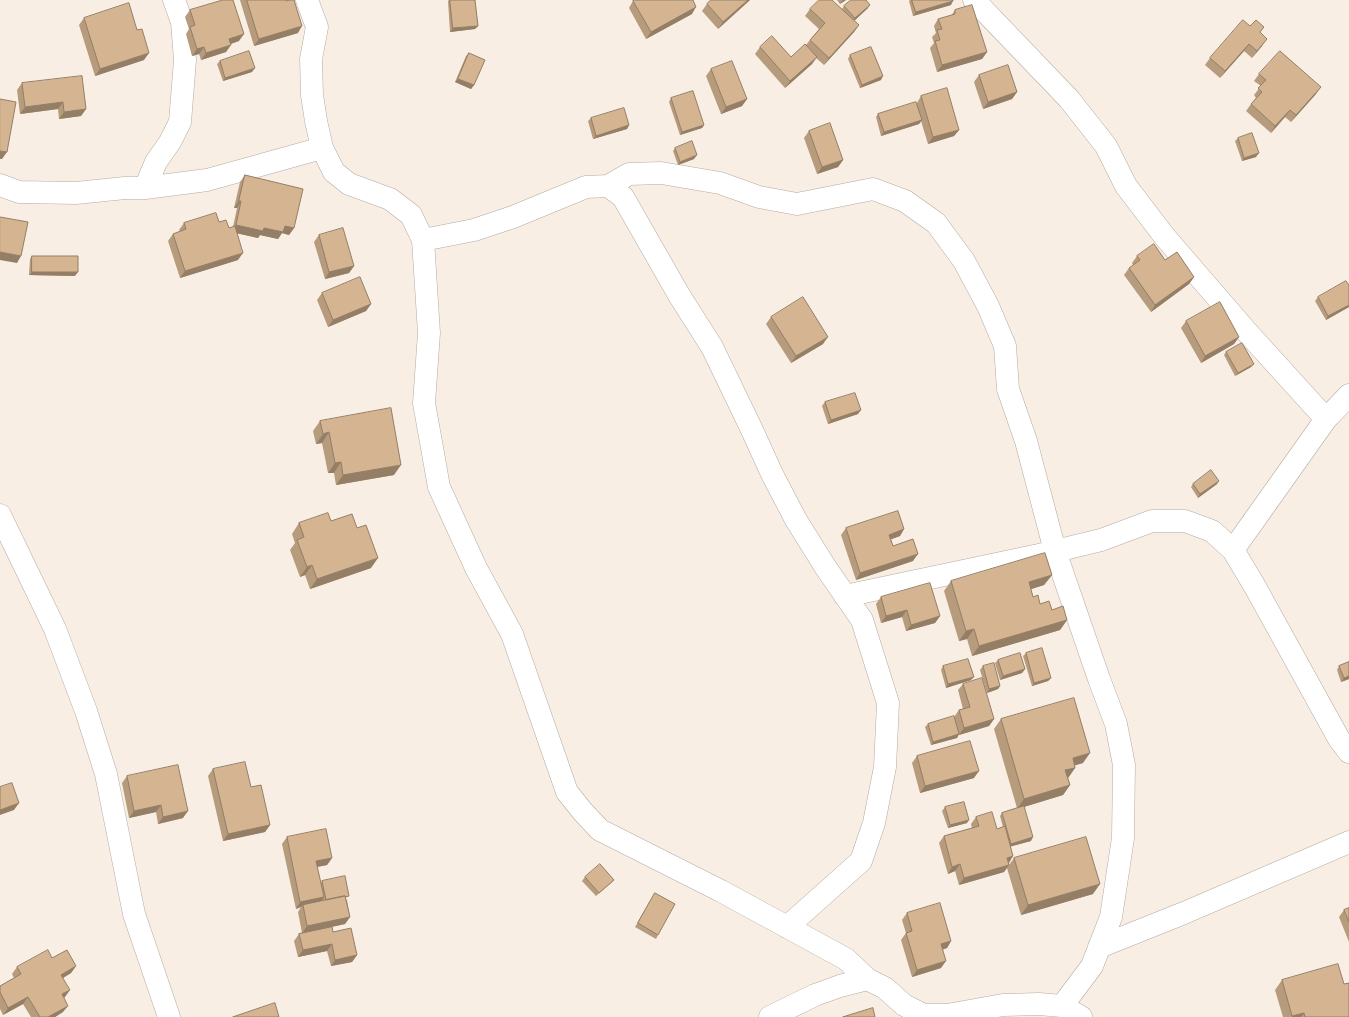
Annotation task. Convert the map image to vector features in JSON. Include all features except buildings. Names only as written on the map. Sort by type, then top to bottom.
[{"type":"street","points":[[145,188],[156,162],[170,142],[180,122],[185,60],[182,22],[174,0]]},
{"type":"street","points":[[307,0],[317,27],[311,59],[312,95],[322,148],[334,172],[349,184],[390,199],[411,215],[423,240],[429,333],[424,403],[439,487],[476,568],[512,634],[568,792],[583,812],[600,830],[721,891],[846,959],[867,979],[885,988],[904,1005],[924,1015],[947,1014],[1003,1004],[1039,1004],[1062,1006],[1081,1017]]},
{"type":"street","points":[[974,0],[1069,99],[1106,146],[1126,186],[1165,236],[1247,332],[1326,419]]},
{"type":"street","points":[[0,185],[19,192],[76,193],[125,188],[145,188],[207,180],[322,148]]},
{"type":"street","points":[[423,240],[474,230],[513,217],[586,187],[608,186],[629,174],[661,173],[720,183],[759,197],[797,204],[873,189],[905,201],[936,223],[964,261],[988,306],[1005,346],[1008,389],[1026,441],[1055,551],[1116,724],[1124,765],[1123,838],[1111,917],[1092,966],[1062,1006]]},
{"type":"street","points":[[608,186],[622,197],[679,295],[712,347],[772,474],[796,520],[862,620],[888,703],[885,768],[874,823],[861,860],[787,927]]},
{"type":"street","points":[[1233,550],[1326,419],[1349,395]]},
{"type":"street","points":[[0,515],[55,629],[86,711],[106,774],[134,914],[169,1017]]},
{"type":"street","points":[[845,596],[1101,540],[1152,521],[1184,521],[1212,531],[1233,550],[1339,739],[1349,752]]},
{"type":"street","points":[[1099,947],[1184,914],[1349,842]]},
{"type":"street","points":[[770,1017],[815,995],[840,986],[867,979]]}]
